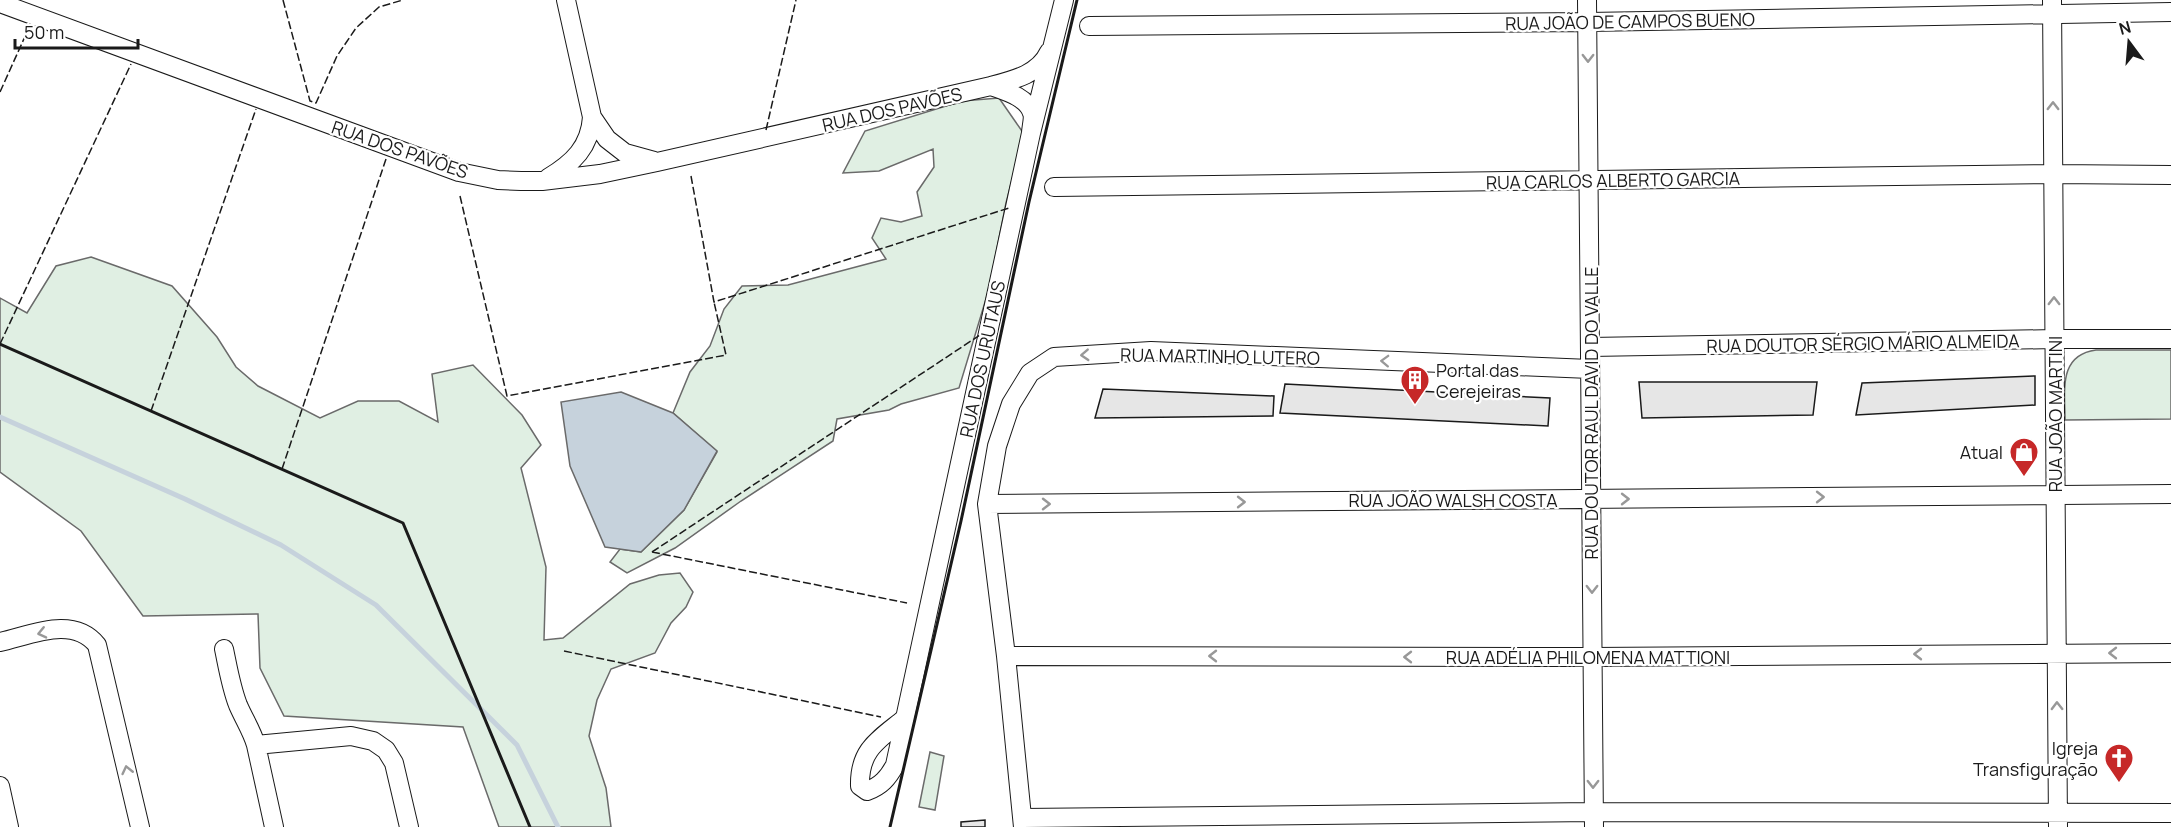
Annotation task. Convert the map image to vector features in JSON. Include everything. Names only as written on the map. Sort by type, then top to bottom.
[{"type":"street","points":[[542,181],[578,157],[591,129],[592,117],[566,0]]},
{"type":"street","name":"RUA DOS URUTAUS","points":[[904,719],[1031,133],[1064,0]]},
{"type":"street","name":"RUA DOUTOR RAUL DAVID DO VALLE","points":[[1587,0],[1594,820]]},
{"type":"street","name":"RUA DOS PAVÕES","points":[[0,3],[459,172],[498,180],[542,181],[600,174],[991,86],[1029,73],[1044,63],[1054,40]]},
{"type":"street","name":"RUA JOÃO DE CAMPOS BUENO","points":[[1089,26],[1588,22],[2052,6],[2171,12]]},
{"type":"street","name":"RUA JOÃO MARTINI","points":[[2052,6],[2058,820]]},
{"type":"street","points":[[991,86],[1013,93],[1025,103],[1032,114],[1031,133]]},
{"type":"street","points":[[592,117],[607,139],[625,153],[657,162]]},
{"type":"street","name":"RUA CARLOS ALBERTO GARCIA","points":[[1054,187],[2053,174],[2171,175]]},
{"type":"street","name":"RUA DOUTOR SÉRGIO MÁRIO ALMEIDA","points":[[1590,347],[2171,339]]},
{"type":"street","name":"RUA MARTINHO LUTERO","points":[[1023,822],[987,504],[997,446],[1011,404],[1030,373],[1054,357],[1151,351],[1590,369]]},
{"type":"street","name":"RUA JOÃO WALSH COSTA","points":[[987,504],[2171,494]]},
{"type":"street","points":[[0,642],[59,629],[83,632],[93,640],[99,650],[140,827]]},
{"type":"street","points":[[224,649],[232,688],[256,745],[274,827]]},
{"type":"street","name":"RUA ADÉLIA PHILOMENA MATTIONI","points":[[1006,656],[1592,657],[2171,653]]},
{"type":"street","points":[[256,745],[351,736],[366,738],[380,745],[394,763],[409,827]]},
{"type":"street","points":[[0,786],[9,827]]},
{"type":"street","points":[[1023,822],[2058,820],[2171,813]]},
{"type":"green space","points":[[999,98],[1024,134],[1006,203],[989,289],[959,388],[901,404],[889,410],[837,419],[833,441],[741,501],[675,548],[627,573],[610,562],[620,549],[641,552],[684,510],[717,452],[673,413],[690,372],[710,346],[724,309],[742,286],[788,285],[886,259],[872,238],[881,218],[901,222],[922,216],[917,192],[934,167],[933,149],[879,171],[843,173],[865,131],[962,101]]},
{"type":"green space","points":[[91,257],[172,286],[217,337],[236,367],[258,386],[320,418],[358,401],[399,401],[438,422],[432,374],[473,365],[522,415],[541,445],[521,468],[546,567],[544,640],[563,638],[630,584],[659,575],[680,573],[693,592],[686,607],[671,623],[655,653],[611,669],[597,700],[589,736],[606,788],[611,827],[499,827],[463,727],[284,716],[260,668],[258,614],[143,616],[81,531],[0,472],[0,298],[27,313],[56,266]]},
{"type":"green space","points":[[2096,350],[2171,350],[2171,419],[2065,420],[2065,386],[2069,367],[2084,353]]},
{"type":"green space","points":[[930,752],[944,756],[935,810],[919,807]]},
{"type":"shaded area","points":[[621,392],[673,413],[717,451],[684,510],[641,552],[605,547],[570,466],[561,402]]},
{"type":"building","points":[[2035,376],[2035,405],[1856,415],[1862,383]]},
{"type":"building","points":[[1639,382],[1817,382],[1813,415],[1642,418]]},
{"type":"building","name":"Portal das Cerejeiras","points":[[1285,384],[1550,398],[1548,426],[1280,413]]},
{"type":"building","points":[[1103,389],[1274,396],[1273,416],[1095,418]]},
{"type":"building","points":[[985,820],[985,827],[961,827],[961,822]]},
{"type":"waterway","points":[[0,417],[185,499],[281,545],[376,605],[517,745],[558,827]]},
{"type":"fence","points":[[283,0],[310,101],[316,103],[337,56],[356,28],[379,7],[403,0]]},
{"type":"fence","points":[[766,130],[796,0]]},
{"type":"fence","points":[[0,92],[27,32]]},
{"type":"fence","points":[[0,344],[131,64]]},
{"type":"fence","points":[[151,411],[256,109]]},
{"type":"fence","points":[[282,469],[386,159]]},
{"type":"fence","points":[[691,176],[714,302],[1009,208]]},
{"type":"fence","points":[[460,196],[507,396],[726,355],[714,302]]},
{"type":"fence","points":[[652,552],[980,335]]},
{"type":"fence","points":[[652,552],[907,603]]},
{"type":"fence","points":[[564,651],[881,717]]},
{"type":"wall","points":[[890,827],[961,521],[1029,202],[1077,0]]},
{"type":"wall","points":[[0,344],[403,523],[530,827]]},
{"type":"place","name":"Portal das Cerejeiras","points":[[1415,406]]},
{"type":"place","name":"Atual","points":[[2024,478]]},
{"type":"place","name":"Igreja Transfiguração","points":[[2119,784]]}]
